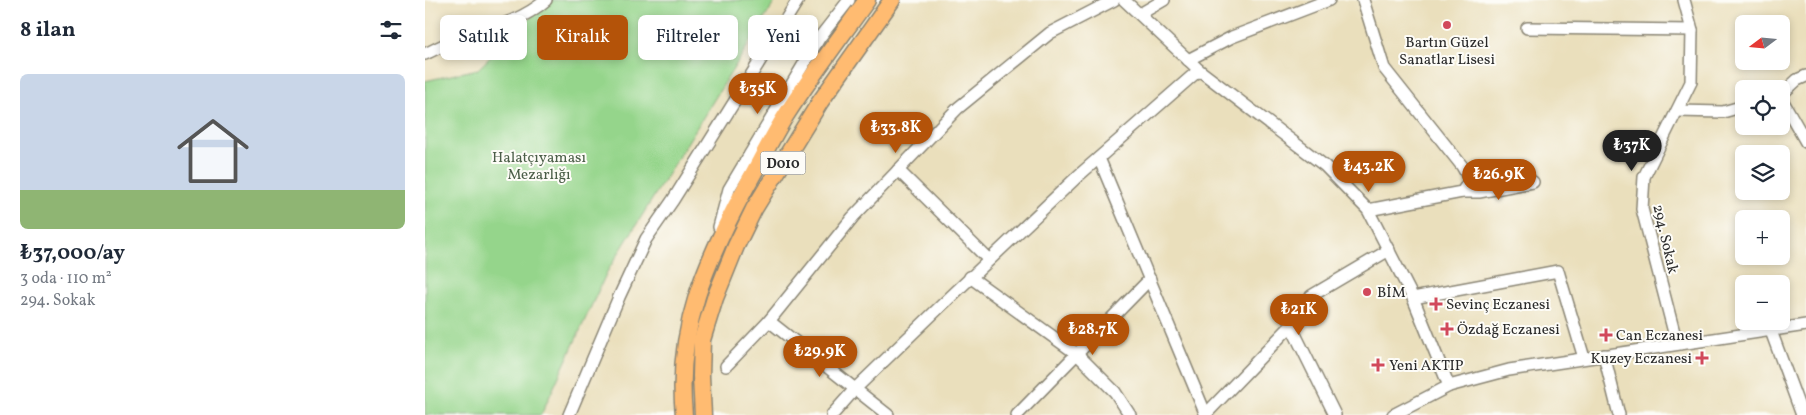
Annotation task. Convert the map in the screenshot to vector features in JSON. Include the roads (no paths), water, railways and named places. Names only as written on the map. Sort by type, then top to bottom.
[{"type":"highway","name":"D010","points":[[684,415],[681,388],[686,338],[691,311],[713,252],[786,115],[867,0]]},
{"type":"highway","name":"D010","points":[[703,415],[701,376],[703,340],[715,298],[735,246],[754,209],[820,102],[892,0]]},
{"type":"street","points":[[425,54],[463,37],[508,24],[526,15],[545,0]]},
{"type":"street","points":[[569,415],[646,239],[673,200],[798,0]]},
{"type":"street","points":[[713,252],[729,189],[820,37],[849,0]]},
{"type":"street","points":[[726,366],[769,321],[853,217],[958,108],[1050,33],[1114,0]]},
{"type":"street","points":[[1124,0],[1199,70],[1325,166],[1368,210],[1413,298],[1449,386]]},
{"type":"street","points":[[1140,14],[1164,0]]},
{"type":"street","points":[[1188,60],[1232,36],[1329,0]]},
{"type":"street","points":[[1363,0],[1384,68],[1462,166],[1470,180],[1462,192]]},
{"type":"street","name":"294. Sokak","points":[[1677,344],[1642,210],[1644,178],[1691,82],[1692,30],[1684,0]]},
{"type":"street","points":[[1527,28],[1692,30]]},
{"type":"street","points":[[832,415],[855,389],[1078,176],[1199,70]]},
{"type":"street","points":[[1790,87],[1797,80],[1806,76]]},
{"type":"street","points":[[1677,111],[1723,112],[1735,109]]},
{"type":"street","points":[[1790,114],[1806,142]]},
{"type":"street","points":[[1099,158],[1206,415],[1307,310],[1311,296],[1389,250]]},
{"type":"street","points":[[898,170],[989,260]]},
{"type":"street","points":[[1368,210],[1462,192],[1479,192],[1533,182]]},
{"type":"street","points":[[1413,298],[1557,271],[1584,358]]},
{"type":"street","points":[[971,278],[1077,354],[1115,392],[1130,415]]},
{"type":"street","points":[[1017,415],[1150,279]]},
{"type":"street","points":[[769,321],[888,415]]},
{"type":"street","points":[[1291,326],[1335,415]]},
{"type":"street","points":[[1393,415],[1449,386],[1509,370],[1806,326]]},
{"type":"street","points":[[1771,331],[1802,415]]},
{"type":"street","points":[[1604,355],[1619,415]]},
{"type":"place","name":"Bartın Güzel Sanatlar Lisesi","points":[[1447,25]]},
{"type":"place","name":"BİM","points":[[1367,292]]},
{"type":"place","name":"Sevinç Eczanesi","points":[[1436,304]]},
{"type":"place","name":"Özdağ Eczanesi","points":[[1447,329]]},
{"type":"place","name":"Can Eczanesi","points":[[1606,335]]},
{"type":"place","name":"Kuzey Eczanesi","points":[[1702,358]]},
{"type":"place","name":"Yeni AKTIP","points":[[1378,365]]},
{"type":"park label","name":"Halatçıyaması Mezarlığı","points":[[539,166]]}]
